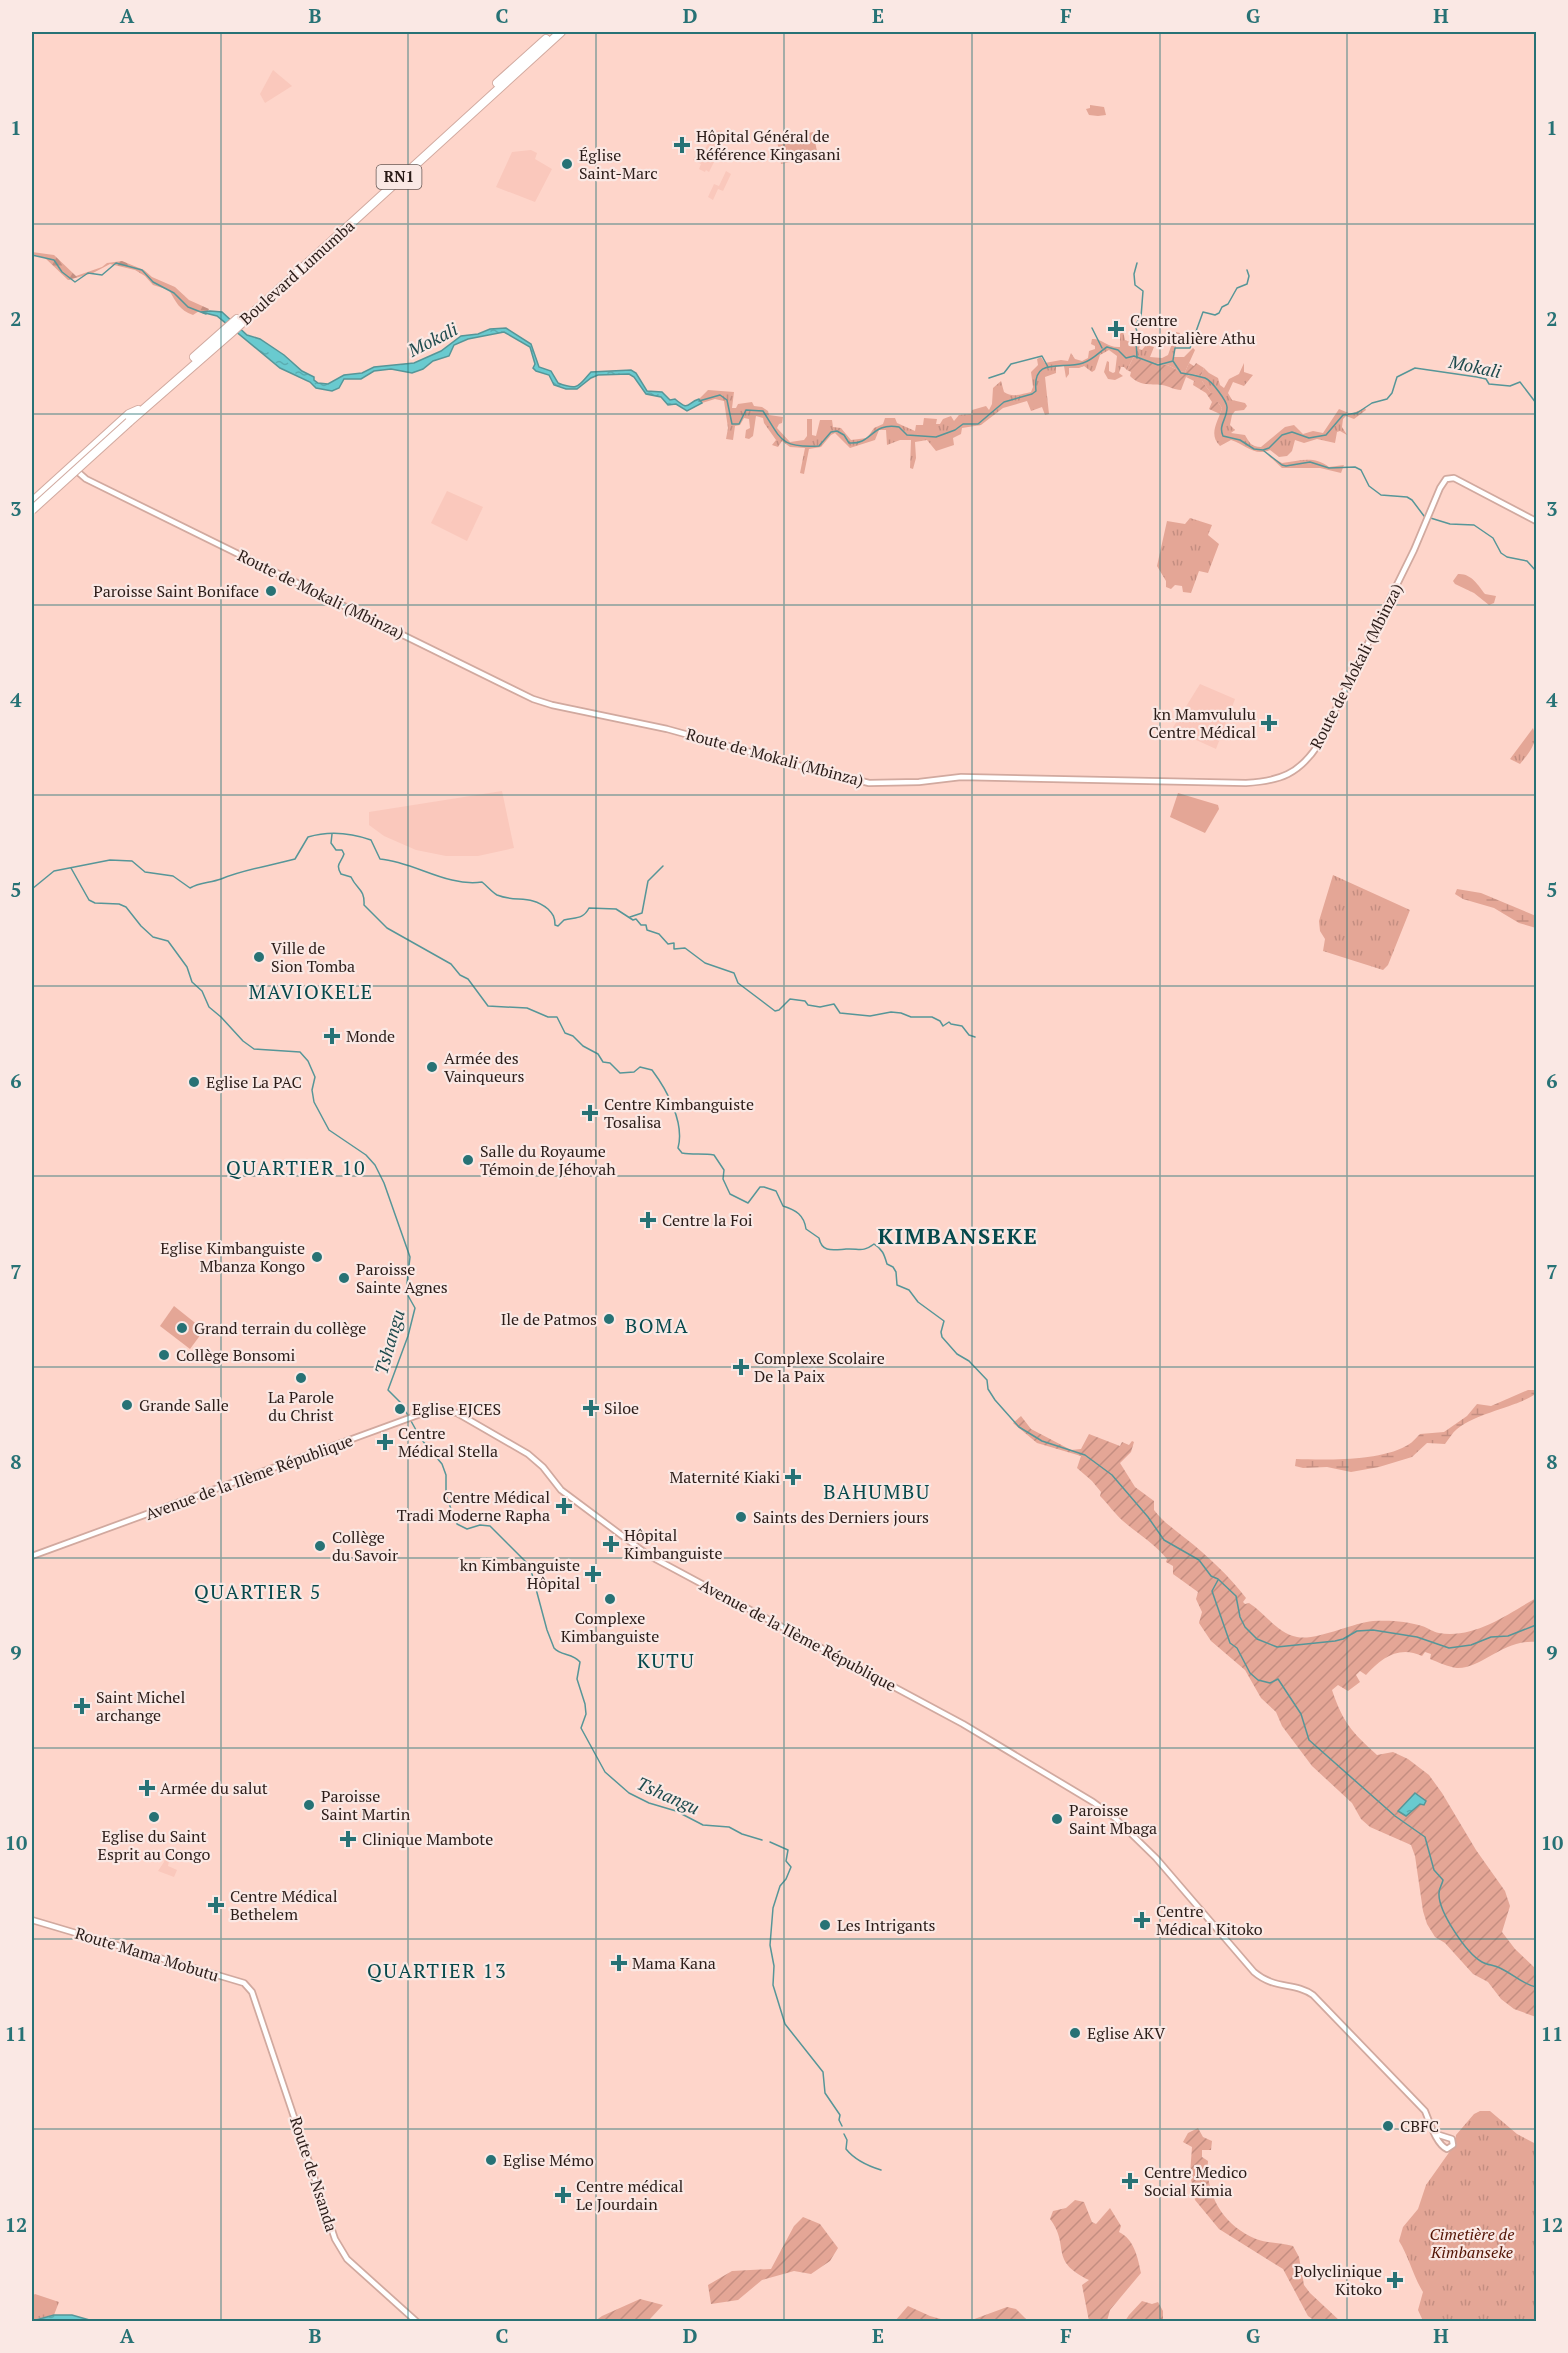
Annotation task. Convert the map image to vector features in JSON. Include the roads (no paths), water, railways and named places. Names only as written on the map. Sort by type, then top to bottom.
[{"type":"highway","name":"Boulevard Lumumba","points":[[515,70],[553,32]]},
{"type":"highway","name":"Boulevard Lumumba","points":[[32,503],[141,410],[515,70],[561,32]]},
{"type":"highway","points":[[32,503],[129,414],[141,410]]},
{"type":"highway","points":[[32,512],[135,419],[141,410]]},
{"type":"highway","name":"Boulevard Lumumba","points":[[32,512],[128,421]]},
{"type":"street","points":[[76,462],[78,472]]},
{"type":"street","name":"Route de Mokali (Mbinza)","points":[[78,472],[86,479],[532,699],[686,734],[843,777],[869,783],[890,784],[961,777],[1246,783],[1283,777],[1304,763],[1318,745],[1446,479],[1454,478],[1536,521]]},
{"type":"street","name":"Avenue de la IIème République","points":[[32,1556],[415,1416],[440,1410],[458,1413],[534,1458],[561,1490],[648,1555],[963,1724],[1104,1810],[1156,1858],[1254,1972],[1270,1983],[1304,1990],[1313,1995],[1425,2111],[1441,2143]]},
{"type":"street","name":"Route Mama Mobutu","points":[[32,1920],[239,1982],[248,1987],[255,1999]]},
{"type":"street","name":"Route de Nsanda","points":[[255,1999],[335,2239],[347,2259],[417,2322]]},
{"type":"street","points":[[1436,2134],[1444,2137],[1450,2136],[1453,2145],[1447,2149],[1441,2143],[1444,2137]]},
{"type":"water","points":[[201,312],[222,312],[247,335],[260,339],[284,355],[302,371],[314,377],[318,383],[328,384],[344,375],[362,373],[374,367],[414,363],[441,351],[461,336],[478,334],[490,329],[506,328],[531,344],[539,367],[551,371],[558,383],[574,387],[578,386],[591,372],[631,370],[636,373],[647,391],[662,392],[670,400],[675,399],[686,406],[699,399],[702,403],[687,411],[676,404],[668,405],[661,397],[646,394],[634,377],[629,374],[598,375],[577,389],[566,389],[554,385],[549,375],[533,368],[535,364],[530,347],[504,332],[468,339],[454,345],[449,356],[433,361],[423,369],[412,373],[391,369],[374,371],[361,379],[344,379],[339,388],[332,391],[316,388],[310,382],[280,368],[217,316]]},
{"type":"water","points":[[1415,1793],[1426,1801],[1424,1805],[1420,1804],[1406,1816],[1398,1811]]},
{"type":"water","points":[[54,2315],[72,2315],[93,2321],[32,2321]]},
{"type":"waterway","name":"Mokali","points":[[32,255],[54,260],[62,272],[75,282],[88,273],[102,275],[116,263],[142,270],[153,282],[174,293],[188,307],[206,314]]},
{"type":"waterway","points":[[1137,263],[1134,274],[1135,285],[1143,291],[1141,317],[1135,325],[1139,338],[1136,340],[1137,358]]},
{"type":"waterway","points":[[1173,360],[1175,348],[1190,348],[1203,312],[1215,315],[1219,313],[1222,307],[1228,304],[1237,288],[1247,284],[1249,276],[1247,270]]},
{"type":"waterway","points":[[1092,328],[1102,348]]},
{"type":"waterway","name":"Mokali","points":[[699,401],[720,395],[727,400],[732,424],[739,424],[746,410],[763,411],[779,436],[797,446],[819,446],[831,432],[837,431],[844,435],[849,443],[857,443],[877,430],[890,426],[899,427],[907,435],[936,437],[955,430],[963,424],[978,424],[1004,402],[1032,394],[1036,391],[1036,380],[1039,373],[1044,369],[1050,366],[1083,363],[1107,347],[1118,350],[1126,358],[1134,356],[1158,365],[1173,361],[1181,373],[1208,380],[1227,405],[1222,429],[1223,436],[1240,440],[1254,449],[1269,448],[1282,435],[1292,432],[1309,438],[1326,435],[1343,415],[1357,413],[1372,403],[1387,399],[1392,393],[1397,377],[1415,368],[1477,377],[1486,379],[1489,384],[1510,386],[1520,382],[1536,403]]},
{"type":"waterway","points":[[989,378],[1004,373],[1011,364],[1042,356],[1048,367]]},
{"type":"waterway","points":[[1264,451],[1286,466],[1310,462],[1329,468],[1355,467],[1361,470],[1369,486],[1381,495],[1407,497],[1424,516],[1450,524],[1474,525],[1493,538],[1501,553],[1507,557],[1527,561],[1536,571]]},
{"type":"waterway","points":[[32,889],[54,871],[110,860],[132,861],[145,872],[173,876],[190,888],[295,859],[308,837],[331,833],[348,834],[371,840],[380,859],[456,881],[482,882],[497,895],[541,904],[550,911],[555,925],[558,926],[564,920],[581,916],[589,908],[616,909],[633,920],[636,919],[641,925],[646,925],[647,930],[659,934],[668,944],[674,943],[674,949],[685,948],[705,963],[734,973],[738,983],[775,1011],[790,999],[805,1001],[808,1005],[820,1007],[834,1004],[840,1013],[870,1016],[891,1012],[911,1017],[932,1017],[940,1021],[943,1026],[949,1022],[962,1026],[969,1035],[975,1037]]},
{"type":"waterway","points":[[332,834],[331,843],[336,850],[342,850],[344,854],[339,871],[351,877],[362,893],[364,905],[387,928],[451,964],[460,975],[468,979],[488,1006],[527,1008],[548,1017],[557,1017],[565,1033],[598,1054],[603,1062],[610,1063],[620,1073],[634,1072],[640,1067],[652,1070],[669,1097],[677,1118],[680,1138],[678,1148],[682,1153],[714,1155],[724,1170],[723,1179],[730,1194],[748,1203],[760,1187],[776,1191],[783,1206],[799,1214],[806,1229],[819,1238],[825,1248],[860,1249],[874,1244],[877,1246],[883,1253],[887,1264],[896,1272],[897,1285],[909,1290],[918,1302],[944,1321],[942,1337],[957,1354],[969,1361],[987,1380],[988,1389],[995,1400],[1019,1427],[1042,1441],[1085,1455],[1112,1475],[1148,1517],[1164,1540],[1199,1560],[1211,1576],[1218,1579],[1236,1596],[1240,1617],[1245,1627],[1257,1639],[1277,1647],[1335,1641],[1357,1631],[1373,1630],[1417,1637],[1449,1648],[1471,1645],[1491,1637],[1508,1636],[1536,1625]]},
{"type":"waterway","points":[[630,917],[642,913],[648,881],[663,866]]},
{"type":"waterway","name":"Tshangu","points":[[71,868],[89,900],[95,903],[119,904],[126,907],[153,937],[168,941],[187,967],[192,982],[202,991],[209,1007],[243,1041],[254,1049],[300,1052],[308,1061],[315,1077],[312,1090],[314,1102],[329,1130],[366,1155],[375,1165],[384,1183],[410,1257],[406,1292],[415,1308],[408,1336],[388,1390],[401,1403],[421,1439],[442,1464],[446,1475],[446,1496],[457,1524],[467,1529],[480,1525],[490,1526],[526,1562],[532,1574],[554,1648],[580,1662],[577,1679],[586,1714],[581,1728],[605,1772],[629,1793],[649,1803],[676,1811],[703,1825],[729,1827],[762,1840]]},
{"type":"waterway","points":[[1218,1580],[1212,1591],[1230,1643],[1237,1648],[1250,1673],[1258,1680],[1270,1683],[1278,1679],[1301,1714],[1309,1740],[1395,1816],[1425,1837],[1434,1870],[1443,1880],[1439,1890],[1443,1910],[1454,1931],[1468,1950],[1482,1962],[1500,1968],[1526,1984],[1536,1987]]},
{"type":"waterway","name":"Tshangu","points":[[770,1842],[788,1850],[786,1861],[791,1867],[780,1886],[773,1908],[770,1945],[774,1966],[773,1985],[785,2024],[823,2072],[825,2093],[840,2115],[839,2120],[842,2126]]},
{"type":"waterway","name":"Tshangu","points":[[844,2134],[847,2140],[846,2149],[849,2153],[862,2162],[881,2170]]},
{"type":"place","name":"Hôpital Général de Référence Kingasani","points":[[682,145]]},
{"type":"place","name":"Église Saint-Marc","points":[[567,164]]},
{"type":"place","name":"Centre Hospitalière Athu","points":[[1116,329]]},
{"type":"place","name":"Paroisse Saint Boniface","points":[[271,591]]},
{"type":"place","name":"kn Mamvululu Centre Médical","points":[[1269,723]]},
{"type":"place","name":"Ville de Sion Tomba","points":[[259,957]]},
{"type":"place","name":"Monde","points":[[332,1036]]},
{"type":"place","name":"Armée des Vainqueurs","points":[[432,1067]]},
{"type":"place","name":"Eglise La PAC","points":[[194,1082]]},
{"type":"place","name":"Centre Kimbanguiste Tosalisa","points":[[590,1113]]},
{"type":"place","name":"Salle du Royaume Témoin de Jéhovah","points":[[468,1160]]},
{"type":"place","name":"Centre la Foi","points":[[648,1220]]},
{"type":"place","name":"Eglise Kimbanguiste Mbanza Kongo","points":[[317,1257]]},
{"type":"place","name":"Paroisse Sainte Agnes","points":[[344,1278]]},
{"type":"place","name":"Ile de Patmos","points":[[609,1319]]},
{"type":"place","name":"Grand terrain du collège","points":[[182,1328]]},
{"type":"place","name":"Collège Bonsomi","points":[[164,1355]]},
{"type":"place","name":"Complexe Scolaire De la Paix","points":[[741,1367]]},
{"type":"place","name":"La Parole du Christ","points":[[301,1378]]},
{"type":"place","name":"Grande Salle","points":[[127,1405]]},
{"type":"place","name":"Siloe","points":[[591,1408]]},
{"type":"place","name":"Eglise EJCES","points":[[400,1409]]},
{"type":"place","name":"Centre Médical Stella","points":[[385,1442]]},
{"type":"place","name":"Maternité Kiaki","points":[[793,1477]]},
{"type":"place","name":"Centre Médical Tradi Moderne Rapha","points":[[564,1506]]},
{"type":"place","name":"Saints des Derniers jours","points":[[741,1517]]},
{"type":"place","name":"Hôpital Kimbanguiste","points":[[611,1544]]},
{"type":"place","name":"Collège du Savoir","points":[[320,1546]]},
{"type":"place","name":"kn Kimbanguiste Hôpital","points":[[593,1574]]},
{"type":"place","name":"Complexe Kimbanguiste","points":[[610,1599]]},
{"type":"place","name":"Saint Michel archange","points":[[82,1706]]},
{"type":"place","name":"Armée du salut","points":[[147,1788]]},
{"type":"place","name":"Paroisse Saint Martin","points":[[309,1805]]},
{"type":"place","name":"Eglise du Saint Esprit au Congo","points":[[154,1817]]},
{"type":"place","name":"Paroisse Saint Mbaga","points":[[1057,1819]]},
{"type":"place","name":"Clinique Mambote","points":[[348,1839]]},
{"type":"place","name":"Centre Médical Bethelem","points":[[216,1905]]},
{"type":"place","name":"Centre Médical Kitoko","points":[[1142,1920]]},
{"type":"place","name":"Les Intrigants","points":[[825,1925]]},
{"type":"place","name":"Mama Kana","points":[[619,1963]]},
{"type":"place","name":"Eglise AKV","points":[[1075,2033]]},
{"type":"place","name":"CBFC","points":[[1388,2126]]},
{"type":"place","name":"Eglise Mémo","points":[[491,2160]]},
{"type":"place","name":"Centre Medico Social Kimia","points":[[1130,2181]]},
{"type":"place","name":"Centre médical Le Jourdain","points":[[563,2195]]},
{"type":"place","name":"Polyclinique Kitoko","points":[[1395,2280]]},
{"type":"district","name":"MAVIOKELE","points":[[311,992]]},
{"type":"district","name":"QUARTIER 10","points":[[296,1168]]},
{"type":"district","name":"KIMBANSEKE","points":[[958,1236]]},
{"type":"district","name":"BOMA","points":[[657,1326]]},
{"type":"district","name":"BAHUMBU","points":[[877,1492]]},
{"type":"district","name":"QUARTIER 5","points":[[258,1592]]},
{"type":"district","name":"KUTU","points":[[666,1661]]},
{"type":"district","name":"QUARTIER 13","points":[[437,1971]]},
{"type":"park label","name":"Cimetière de Kimbanseke","points":[[1472,2243]]}]
